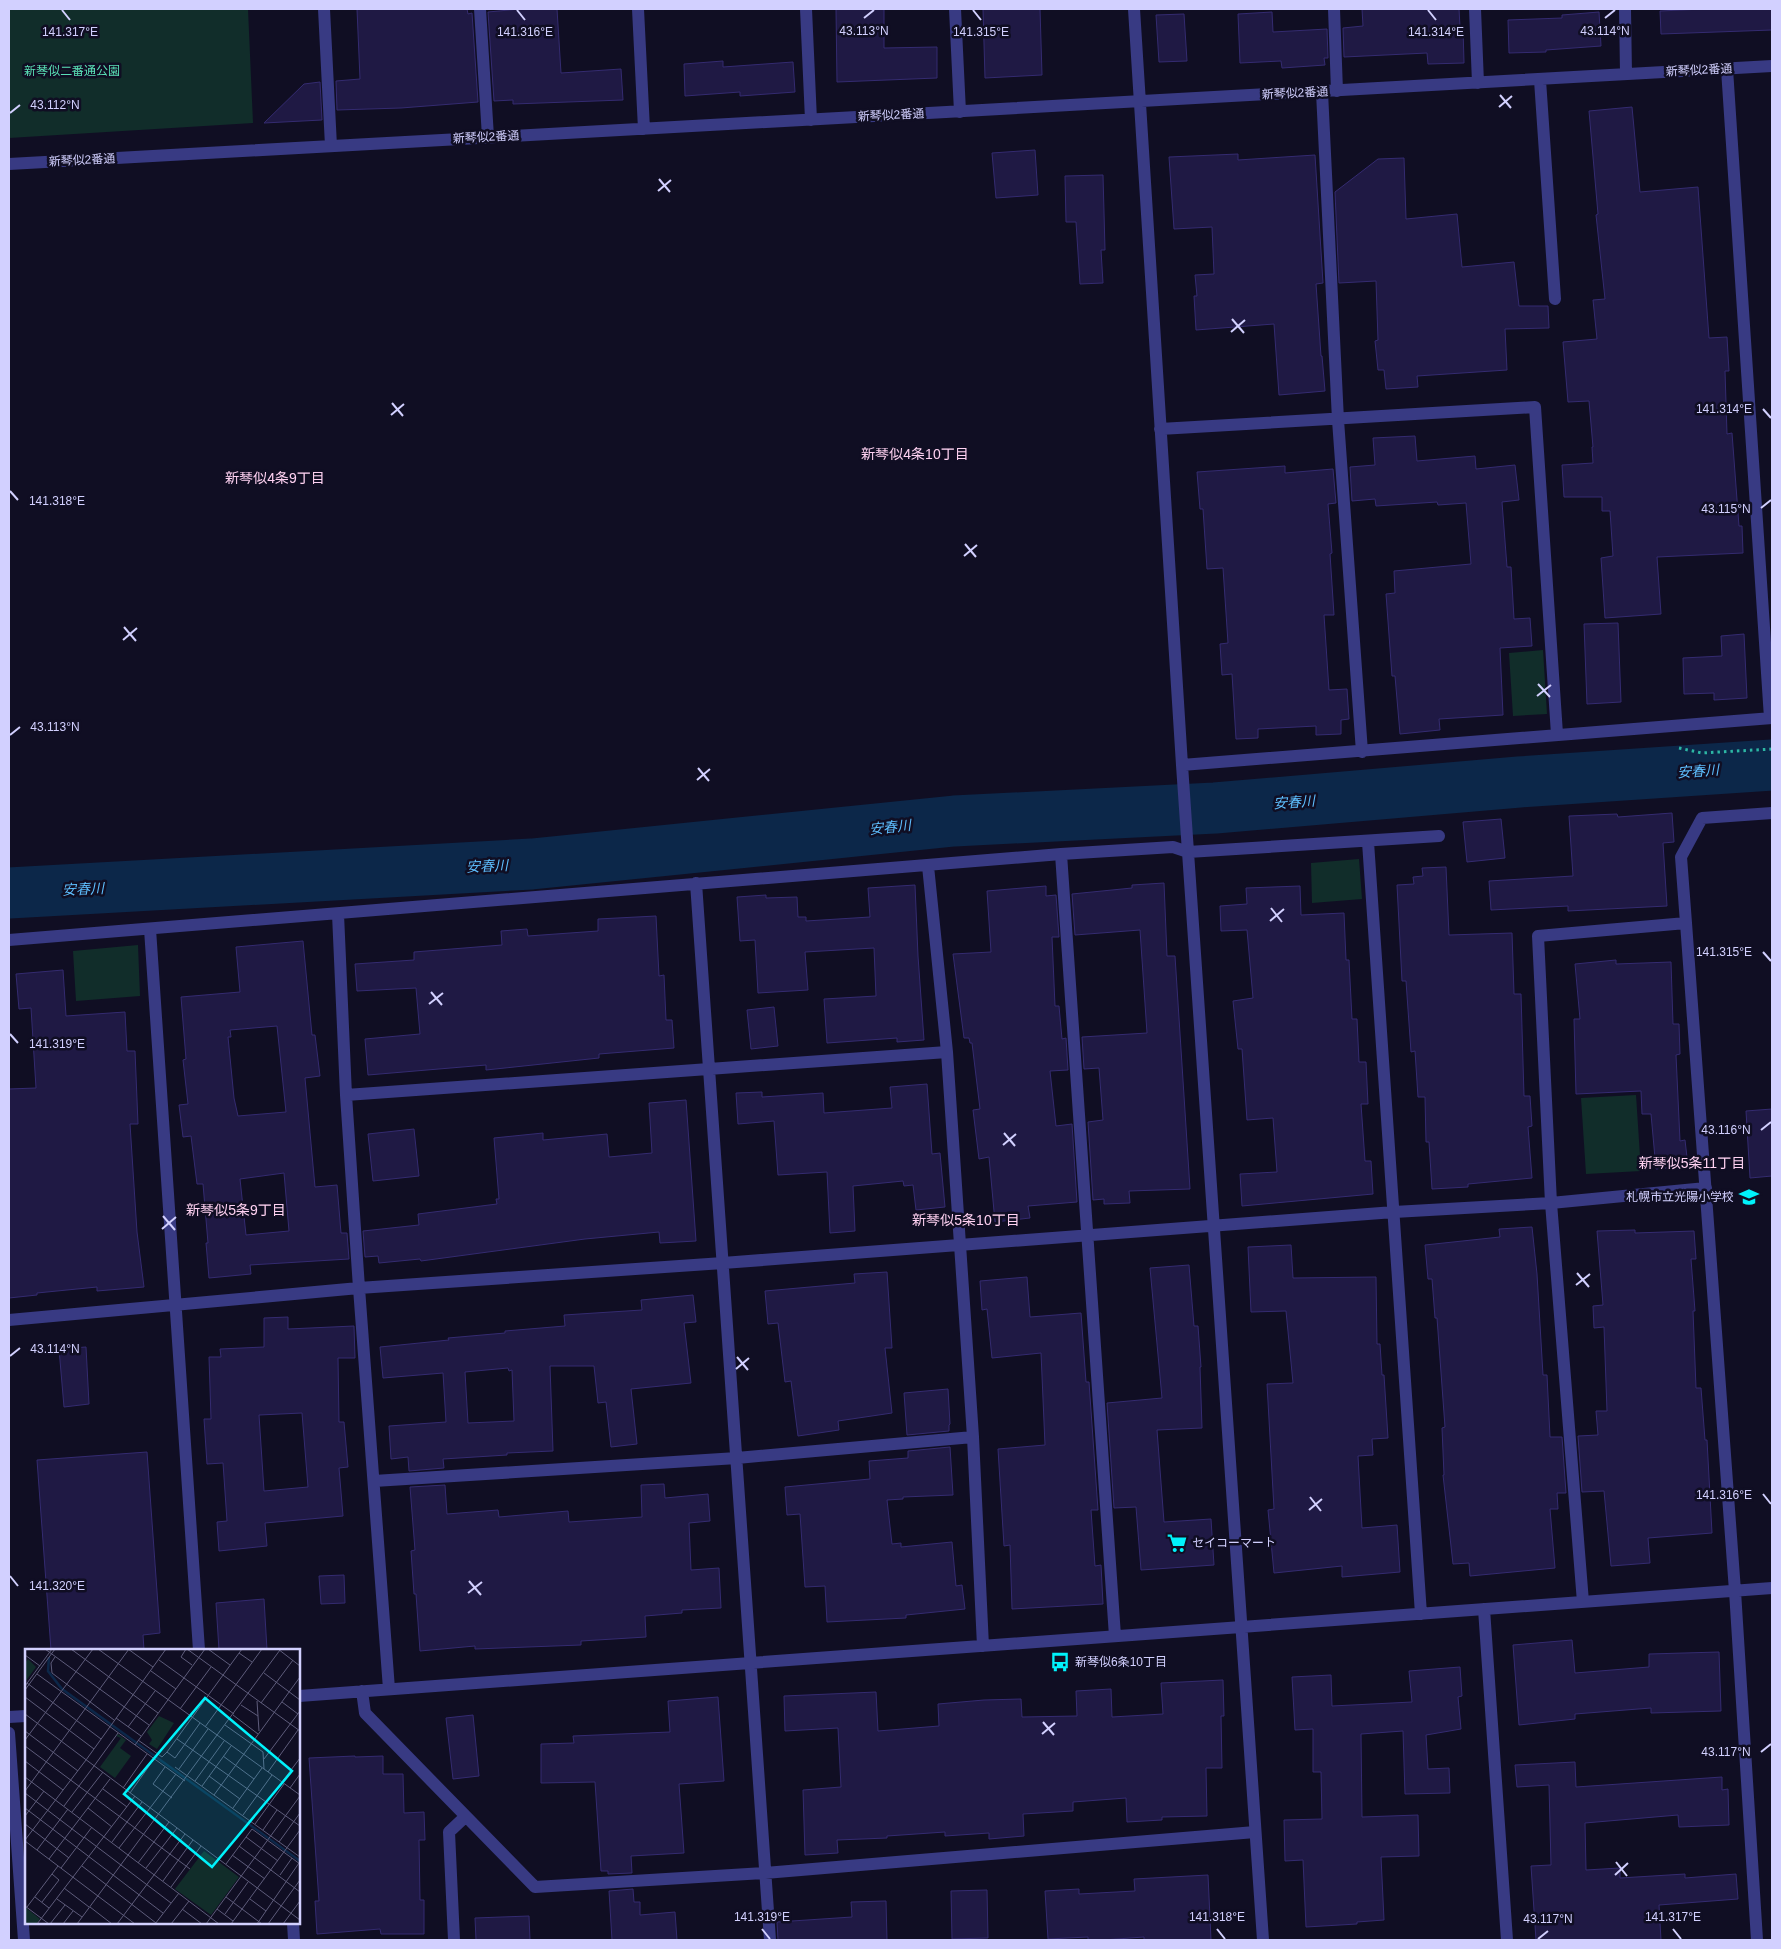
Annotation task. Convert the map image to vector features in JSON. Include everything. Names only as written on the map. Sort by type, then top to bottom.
[{"type":"street","points":[[324,9],[331,146]]},
{"type":"street","points":[[480,9],[488,137]]},
{"type":"street","points":[[638,9],[644,129]]},
{"type":"street","points":[[806,9],[811,120]]},
{"type":"street","points":[[955,9],[960,112]]},
{"type":"street","points":[[1134,9],[1186,832],[1263,1940]]},
{"type":"street","points":[[1334,9],[1337,91]]},
{"type":"street","points":[[1475,9],[1478,83]]},
{"type":"street","points":[[1625,9],[1626,74]]},
{"type":"street","name":"新琴似2番通","points":[[9,164],[1772,66]]},
{"type":"street","points":[[1182,765],[1771,718],[1727,69]]},
{"type":"street","points":[[1540,80],[1555,299]]},
{"type":"street","points":[[1322,92],[1338,420],[1362,752]]},
{"type":"street","points":[[1160,429],[1535,408],[1557,734]]},
{"type":"street","points":[[1757,1940],[1735,1591],[1681,857],[1702,818],[1772,813]]},
{"type":"street","points":[[9,940],[1061,854],[1173,847],[1188,852],[1439,836]]},
{"type":"street","points":[[1368,842],[1421,1614]]},
{"type":"street","points":[[1061,854],[1115,1636]]},
{"type":"street","points":[[928,866],[947,1052],[961,1244],[983,1646]]},
{"type":"street","points":[[696,883],[770,1940]]},
{"type":"street","points":[[338,914],[346,1095],[358,1288],[389,1689]]},
{"type":"street","points":[[1583,1602],[1551,1203],[1538,936],[1686,923]]},
{"type":"street","points":[[150,929],[174,1305],[199,1649]]},
{"type":"street","points":[[346,1095],[947,1052]]},
{"type":"street","points":[[9,1320],[358,1288],[723,1263],[1394,1212],[1551,1203],[1706,1188]]},
{"type":"street","points":[[374,1480],[737,1458],[973,1438]]},
{"type":"street","points":[[300,1696],[1772,1588]]},
{"type":"street","points":[[1484,1609],[1507,1940]]},
{"type":"street","points":[[362,1691],[365,1713],[535,1887],[765,1873],[1256,1832]]},
{"type":"street","points":[[9,1717],[25,1716]]},
{"type":"street","points":[[9,1733],[24,1940]]},
{"type":"street","points":[[454,1940],[449,1832],[465,1817]]},
{"type":"street","points":[[293,1924],[294,1940]]},
{"type":"path","points":[[1678,747],[1702,753],[1772,749]]},
{"type":"green space","name":"新琴似二番通公園","points":[[9,9],[248,9],[253,123],[9,138]]},
{"type":"green space","points":[[1543,650],[1547,714],[1513,716],[1509,653]]},
{"type":"green space","points":[[1359,859],[1362,899],[1312,903],[1311,863]]},
{"type":"green space","points":[[138,945],[140,996],[76,1001],[73,951]]},
{"type":"green space","points":[[1636,1095],[1641,1171],[1586,1174],[1581,1098]]},
{"type":"building","points":[[357,9],[467,9],[468,14],[472,13],[478,102],[401,108],[337,110],[336,81],[360,79]]},
{"type":"building","points":[[520,9],[557,9],[561,73],[621,69],[623,100],[513,104],[513,100],[494,101],[488,12]]},
{"type":"building","points":[[836,9],[884,9],[884,48],[937,47],[937,78],[837,82]]},
{"type":"building","points":[[983,9],[1040,9],[1042,75],[985,78]]},
{"type":"building","points":[[1362,9],[1459,9],[1460,27],[1463,27],[1464,63],[1428,64],[1427,53],[1344,57],[1343,28],[1363,26]]},
{"type":"building","points":[[1772,9],[1772,30],[1661,34],[1660,11]]},
{"type":"building","points":[[1272,12],[1273,32],[1327,29],[1328,58],[1324,58],[1325,65],[1282,68],[1281,61],[1240,63],[1238,14]]},
{"type":"building","points":[[1599,12],[1601,46],[1546,50],[1546,52],[1509,53],[1508,20],[1562,18],[1562,15]]},
{"type":"building","points":[[1184,14],[1187,61],[1159,62],[1156,15]]},
{"type":"building","points":[[723,61],[723,67],[793,62],[795,92],[740,96],[740,92],[685,96],[684,64]]},
{"type":"building","points":[[320,82],[322,120],[264,123],[304,84]]},
{"type":"building","points":[[1632,107],[1640,192],[1698,187],[1709,338],[1727,337],[1729,371],[1725,371],[1727,434],[1732,433],[1739,526],[1742,526],[1743,553],[1657,557],[1661,614],[1605,618],[1601,558],[1613,556],[1610,511],[1602,511],[1602,497],[1564,497],[1562,465],[1593,463],[1593,447],[1589,401],[1568,402],[1563,342],[1597,339],[1593,300],[1605,299],[1596,215],[1598,214],[1589,111]]},
{"type":"building","points":[[1035,150],[1038,195],[996,198],[992,153]]},
{"type":"building","points":[[1238,154],[1238,160],[1315,155],[1323,283],[1316,284],[1325,391],[1279,395],[1274,324],[1196,330],[1194,296],[1197,296],[1195,275],[1214,274],[1212,227],[1174,229],[1169,157]]},
{"type":"building","points":[[1404,158],[1406,219],[1457,214],[1462,267],[1514,262],[1519,306],[1548,306],[1549,328],[1505,329],[1507,370],[1417,376],[1418,387],[1386,389],[1384,370],[1378,370],[1375,341],[1378,340],[1376,281],[1339,283],[1335,192],[1378,159]]},
{"type":"building","points":[[1103,175],[1105,250],[1101,250],[1103,283],[1080,284],[1076,222],[1066,222],[1065,176]]},
{"type":"building","points":[[1415,436],[1417,461],[1475,456],[1476,469],[1515,465],[1519,500],[1502,502],[1507,567],[1511,567],[1514,619],[1530,618],[1532,646],[1500,648],[1503,715],[1439,719],[1440,730],[1400,734],[1395,676],[1392,676],[1386,594],[1395,593],[1394,571],[1471,564],[1466,503],[1438,505],[1437,502],[1376,506],[1375,499],[1352,501],[1350,467],[1375,465],[1373,438]]},
{"type":"building","points":[[1285,466],[1285,473],[1333,469],[1336,503],[1328,504],[1334,615],[1324,615],[1329,690],[1347,689],[1349,719],[1341,720],[1341,734],[1316,735],[1316,726],[1258,729],[1258,738],[1236,739],[1232,674],[1222,675],[1220,644],[1228,643],[1223,568],[1207,569],[1203,509],[1200,509],[1197,472]]},
{"type":"building","points":[[1618,623],[1621,702],[1587,704],[1584,624]]},
{"type":"building","points":[[1744,634],[1747,698],[1714,700],[1714,693],[1684,694],[1683,658],[1722,656],[1721,636]]},
{"type":"building","points":[[1672,813],[1674,842],[1663,843],[1667,906],[1568,911],[1568,906],[1491,910],[1489,881],[1573,876],[1569,816],[1617,814],[1618,817]]},
{"type":"building","points":[[1501,819],[1505,858],[1467,862],[1463,822]]},
{"type":"building","points":[[1446,867],[1449,935],[1512,933],[1514,994],[1521,994],[1524,1096],[1530,1096],[1532,1126],[1528,1127],[1532,1178],[1468,1184],[1468,1187],[1432,1189],[1429,1142],[1426,1142],[1425,1097],[1418,1097],[1415,1051],[1411,1052],[1406,981],[1402,981],[1397,885],[1414,884],[1413,877],[1423,876],[1422,868]]},
{"type":"building","points":[[1164,883],[1167,956],[1175,956],[1190,1189],[1129,1191],[1130,1203],[1104,1204],[1104,1199],[1093,1200],[1088,1122],[1103,1120],[1099,1068],[1084,1069],[1082,1037],[1147,1033],[1140,930],[1075,935],[1072,894],[1132,888],[1132,885]]},
{"type":"building","points":[[915,885],[924,1040],[897,1042],[897,1038],[827,1043],[824,999],[876,996],[874,948],[805,952],[808,990],[758,993],[755,940],[740,941],[737,897],[766,895],[766,898],[797,897],[798,917],[806,917],[806,921],[870,917],[868,888]]},
{"type":"building","points":[[1046,886],[1046,896],[1056,895],[1059,937],[1052,937],[1055,1006],[1059,1006],[1062,1039],[1066,1038],[1068,1070],[1050,1071],[1056,1126],[1072,1124],[1077,1202],[1028,1206],[1030,1218],[995,1222],[989,1157],[979,1159],[973,1110],[980,1109],[972,1043],[970,1043],[969,1038],[964,1038],[953,954],[991,952],[987,891]]},
{"type":"building","points":[[1300,886],[1301,915],[1344,913],[1346,960],[1349,960],[1352,1019],[1357,1019],[1359,1062],[1366,1062],[1368,1104],[1361,1104],[1365,1161],[1371,1161],[1373,1194],[1242,1206],[1240,1174],[1277,1172],[1273,1118],[1247,1120],[1242,1049],[1238,1049],[1233,1001],[1253,998],[1247,930],[1221,931],[1220,906],[1247,904],[1246,888]]},
{"type":"building","points":[[656,916],[659,976],[664,975],[666,1020],[672,1020],[674,1048],[599,1054],[599,1058],[486,1070],[486,1065],[368,1075],[365,1039],[420,1034],[416,988],[357,991],[355,964],[414,960],[414,952],[502,945],[501,931],[527,929],[528,936],[598,931],[598,919]]},
{"type":"building","points":[[303,941],[312,1035],[315,1035],[320,1076],[305,1078],[315,1187],[337,1185],[341,1233],[347,1233],[349,1259],[250,1265],[251,1274],[209,1278],[203,1184],[197,1184],[191,1136],[183,1137],[179,1105],[188,1104],[183,1060],[186,1059],[181,997],[240,992],[236,947]],"holes":[[[277,1026],[286,1112],[238,1116],[234,1098],[228,1037],[231,1037],[230,1030]],[[284,1173],[289,1231],[246,1235],[240,1179]]]},
{"type":"building","points":[[1616,960],[1616,964],[1671,962],[1673,1024],[1679,1024],[1680,1054],[1676,1055],[1680,1141],[1685,1140],[1688,1166],[1656,1169],[1651,1114],[1642,1114],[1641,1091],[1576,1094],[1574,1019],[1580,1019],[1575,964]]},
{"type":"building","points":[[63,970],[66,1016],[125,1012],[127,1051],[135,1051],[138,1124],[130,1124],[137,1232],[144,1287],[97,1291],[97,1287],[9,1298],[9,1089],[36,1088],[31,1008],[19,1009],[16,974]]},
{"type":"building","points":[[774,1007],[778,1046],[751,1049],[747,1010]]},
{"type":"building","points":[[927,1084],[932,1154],[940,1153],[945,1207],[916,1210],[913,1185],[904,1186],[903,1181],[853,1186],[855,1231],[830,1233],[827,1172],[778,1175],[774,1121],[738,1124],[736,1093],[762,1092],[762,1097],[823,1093],[824,1113],[892,1108],[890,1087]]},
{"type":"building","points":[[686,1100],[696,1241],[660,1243],[659,1232],[585,1239],[421,1261],[420,1259],[379,1263],[378,1256],[365,1257],[363,1231],[419,1225],[418,1214],[497,1204],[496,1199],[499,1199],[494,1138],[543,1133],[543,1140],[607,1134],[609,1157],[652,1153],[649,1103]]},
{"type":"building","points":[[1772,1109],[1772,1176],[1750,1178],[1746,1111]]},
{"type":"building","points":[[414,1129],[419,1176],[373,1181],[368,1134]]},
{"type":"building","points":[[1532,1227],[1537,1274],[1543,1375],[1547,1375],[1550,1437],[1562,1437],[1566,1493],[1557,1493],[1558,1509],[1550,1509],[1555,1568],[1470,1576],[1469,1563],[1453,1564],[1443,1475],[1442,1428],[1445,1427],[1437,1318],[1435,1318],[1432,1279],[1428,1279],[1425,1245],[1500,1237],[1499,1229]]},
{"type":"building","points":[[1635,1230],[1635,1233],[1694,1231],[1696,1259],[1691,1259],[1695,1311],[1693,1311],[1696,1388],[1701,1388],[1705,1440],[1707,1440],[1712,1533],[1648,1538],[1650,1563],[1611,1566],[1604,1491],[1582,1492],[1578,1436],[1598,1435],[1596,1411],[1607,1411],[1604,1327],[1594,1328],[1593,1306],[1603,1305],[1597,1231]]},
{"type":"building","points":[[1291,1245],[1293,1278],[1376,1277],[1377,1344],[1380,1344],[1382,1375],[1384,1375],[1388,1438],[1372,1439],[1373,1455],[1358,1456],[1362,1528],[1397,1525],[1400,1572],[1342,1577],[1342,1566],[1274,1573],[1268,1510],[1274,1509],[1267,1384],[1293,1383],[1286,1311],[1251,1312],[1248,1247]]},
{"type":"building","points":[[1189,1265],[1194,1326],[1198,1326],[1202,1428],[1157,1430],[1164,1522],[1211,1519],[1214,1565],[1141,1570],[1136,1507],[1114,1508],[1107,1403],[1162,1398],[1150,1268]]},
{"type":"building","points":[[887,1272],[892,1348],[885,1348],[892,1413],[838,1421],[839,1430],[798,1436],[791,1381],[785,1382],[778,1323],[768,1324],[765,1291],[855,1283],[854,1274]]},
{"type":"building","points":[[1027,1277],[1030,1317],[1081,1313],[1086,1382],[1089,1382],[1098,1510],[1091,1510],[1095,1566],[1101,1565],[1103,1604],[1012,1609],[1010,1545],[1004,1546],[998,1449],[1045,1445],[1041,1353],[992,1358],[987,1309],[982,1310],[980,1281]]},
{"type":"building","points":[[693,1295],[696,1322],[684,1323],[691,1383],[631,1389],[637,1444],[611,1447],[606,1402],[598,1403],[594,1366],[550,1366],[553,1451],[443,1459],[444,1468],[409,1471],[408,1457],[391,1459],[389,1426],[446,1422],[443,1373],[383,1378],[380,1347],[505,1333],[505,1331],[565,1326],[564,1315],[642,1310],[641,1300]],"holes":[[[508,1368],[509,1371],[512,1370],[514,1421],[468,1423],[465,1372]]]},
{"type":"building","points":[[288,1317],[288,1329],[354,1326],[355,1358],[338,1358],[339,1422],[344,1422],[348,1467],[339,1468],[343,1516],[265,1523],[267,1546],[219,1551],[217,1522],[227,1521],[223,1463],[207,1464],[204,1419],[211,1419],[209,1357],[221,1357],[220,1349],[264,1347],[264,1318]],"holes":[[[302,1413],[308,1487],[264,1491],[259,1415]]]},
{"type":"building","points":[[86,1347],[89,1404],[64,1407],[59,1349]]},
{"type":"building","points":[[948,1389],[949,1431],[907,1435],[904,1393]]},
{"type":"building","points":[[950,1447],[953,1495],[903,1497],[903,1499],[887,1500],[892,1544],[901,1543],[901,1547],[952,1542],[956,1586],[962,1585],[965,1609],[906,1615],[906,1618],[827,1622],[825,1586],[805,1587],[800,1514],[787,1515],[785,1487],[870,1479],[869,1461],[908,1458],[908,1451]]},
{"type":"building","points":[[147,1452],[160,1633],[143,1635],[144,1649],[51,1649],[37,1460]]},
{"type":"building","points":[[664,1484],[665,1498],[708,1494],[710,1521],[689,1523],[691,1570],[719,1568],[721,1608],[682,1610],[682,1613],[645,1616],[646,1637],[581,1641],[581,1645],[475,1649],[475,1646],[420,1651],[411,1551],[415,1550],[410,1487],[445,1485],[447,1514],[498,1510],[499,1517],[568,1511],[569,1522],[642,1517],[641,1485]]},
{"type":"building","points":[[344,1575],[345,1603],[321,1604],[319,1576]]},
{"type":"building","points":[[264,1599],[267,1649],[219,1649],[216,1603]]},
{"type":"building","points":[[1572,1640],[1575,1673],[1649,1667],[1649,1654],[1719,1652],[1721,1711],[1651,1713],[1651,1708],[1575,1714],[1575,1719],[1519,1725],[1513,1645]]},
{"type":"building","points":[[1460,1667],[1462,1696],[1458,1697],[1461,1729],[1426,1735],[1428,1769],[1449,1768],[1450,1793],[1405,1794],[1403,1731],[1361,1734],[1362,1817],[1418,1815],[1419,1856],[1381,1857],[1384,1920],[1357,1922],[1357,1924],[1306,1927],[1303,1860],[1285,1861],[1284,1820],[1322,1819],[1321,1772],[1313,1772],[1313,1729],[1295,1730],[1292,1677],[1331,1675],[1332,1706],[1412,1702],[1409,1671]]},
{"type":"building","points":[[1223,1680],[1224,1716],[1221,1716],[1222,1768],[1206,1768],[1207,1816],[1162,1817],[1162,1820],[1127,1822],[1126,1798],[1073,1802],[1073,1811],[1023,1814],[1024,1836],[989,1839],[989,1833],[945,1836],[945,1832],[887,1836],[887,1838],[837,1840],[838,1853],[805,1855],[803,1790],[841,1787],[838,1728],[785,1731],[784,1696],[876,1692],[878,1731],[939,1726],[938,1704],[984,1700],[1021,1699],[1022,1717],[1077,1716],[1076,1691],[1111,1689],[1112,1717],[1163,1714],[1161,1683]]},
{"type":"building","points":[[718,1697],[724,1781],[679,1784],[684,1853],[631,1856],[632,1873],[608,1874],[608,1871],[601,1871],[595,1782],[541,1783],[541,1744],[574,1743],[573,1736],[670,1732],[668,1701]]},
{"type":"building","points":[[473,1715],[479,1776],[453,1779],[446,1718]]},
{"type":"building","points":[[383,1756],[383,1774],[403,1774],[404,1813],[424,1812],[425,1840],[419,1840],[420,1900],[424,1900],[424,1934],[381,1934],[380,1929],[317,1934],[315,1901],[319,1901],[309,1758]]},
{"type":"building","points":[[1575,1762],[1576,1787],[1722,1777],[1722,1790],[1728,1789],[1729,1825],[1679,1827],[1678,1815],[1585,1823],[1586,1870],[1620,1868],[1620,1878],[1685,1874],[1685,1878],[1736,1874],[1738,1899],[1659,1905],[1661,1940],[1536,1940],[1531,1866],[1551,1865],[1549,1785],[1517,1787],[1515,1765]]},
{"type":"building","points":[[1208,1875],[1211,1940],[1144,1940],[1144,1937],[1103,1940],[1088,1940],[1088,1937],[1048,1939],[1045,1891],[1079,1889],[1079,1894],[1135,1891],[1134,1879]]},
{"type":"building","points":[[633,1889],[634,1902],[640,1902],[640,1915],[675,1912],[677,1940],[612,1940],[609,1891]]},
{"type":"building","points":[[987,1890],[988,1938],[952,1939],[951,1891]]},
{"type":"building","points":[[886,1901],[887,1940],[778,1940],[777,1922],[852,1917],[851,1902]]},
{"type":"building","points":[[529,1916],[530,1940],[476,1940],[475,1918]]},
{"type":"waterway","name":"安春川","points":[[9,893],[532,864],[954,821],[1215,808],[1519,782],[1772,765]]},
{"type":"place","name":"札幌市立光陽小学校","points":[[1749,1197]]},
{"type":"place","name":"セイコーマート","points":[[1177,1543]]},
{"type":"place","name":"新琴似6条10丁目","points":[[1060,1662]]},
{"type":"district","name":"新琴似4条10丁目","points":[[915,454]]},
{"type":"district","name":"新琴似4条9丁目","points":[[275,478]]},
{"type":"district","name":"新琴似5条11丁目","points":[[1692,1163]]},
{"type":"district","name":"新琴似5条9丁目","points":[[236,1210]]},
{"type":"district","name":"新琴似5条10丁目","points":[[966,1220]]}]
